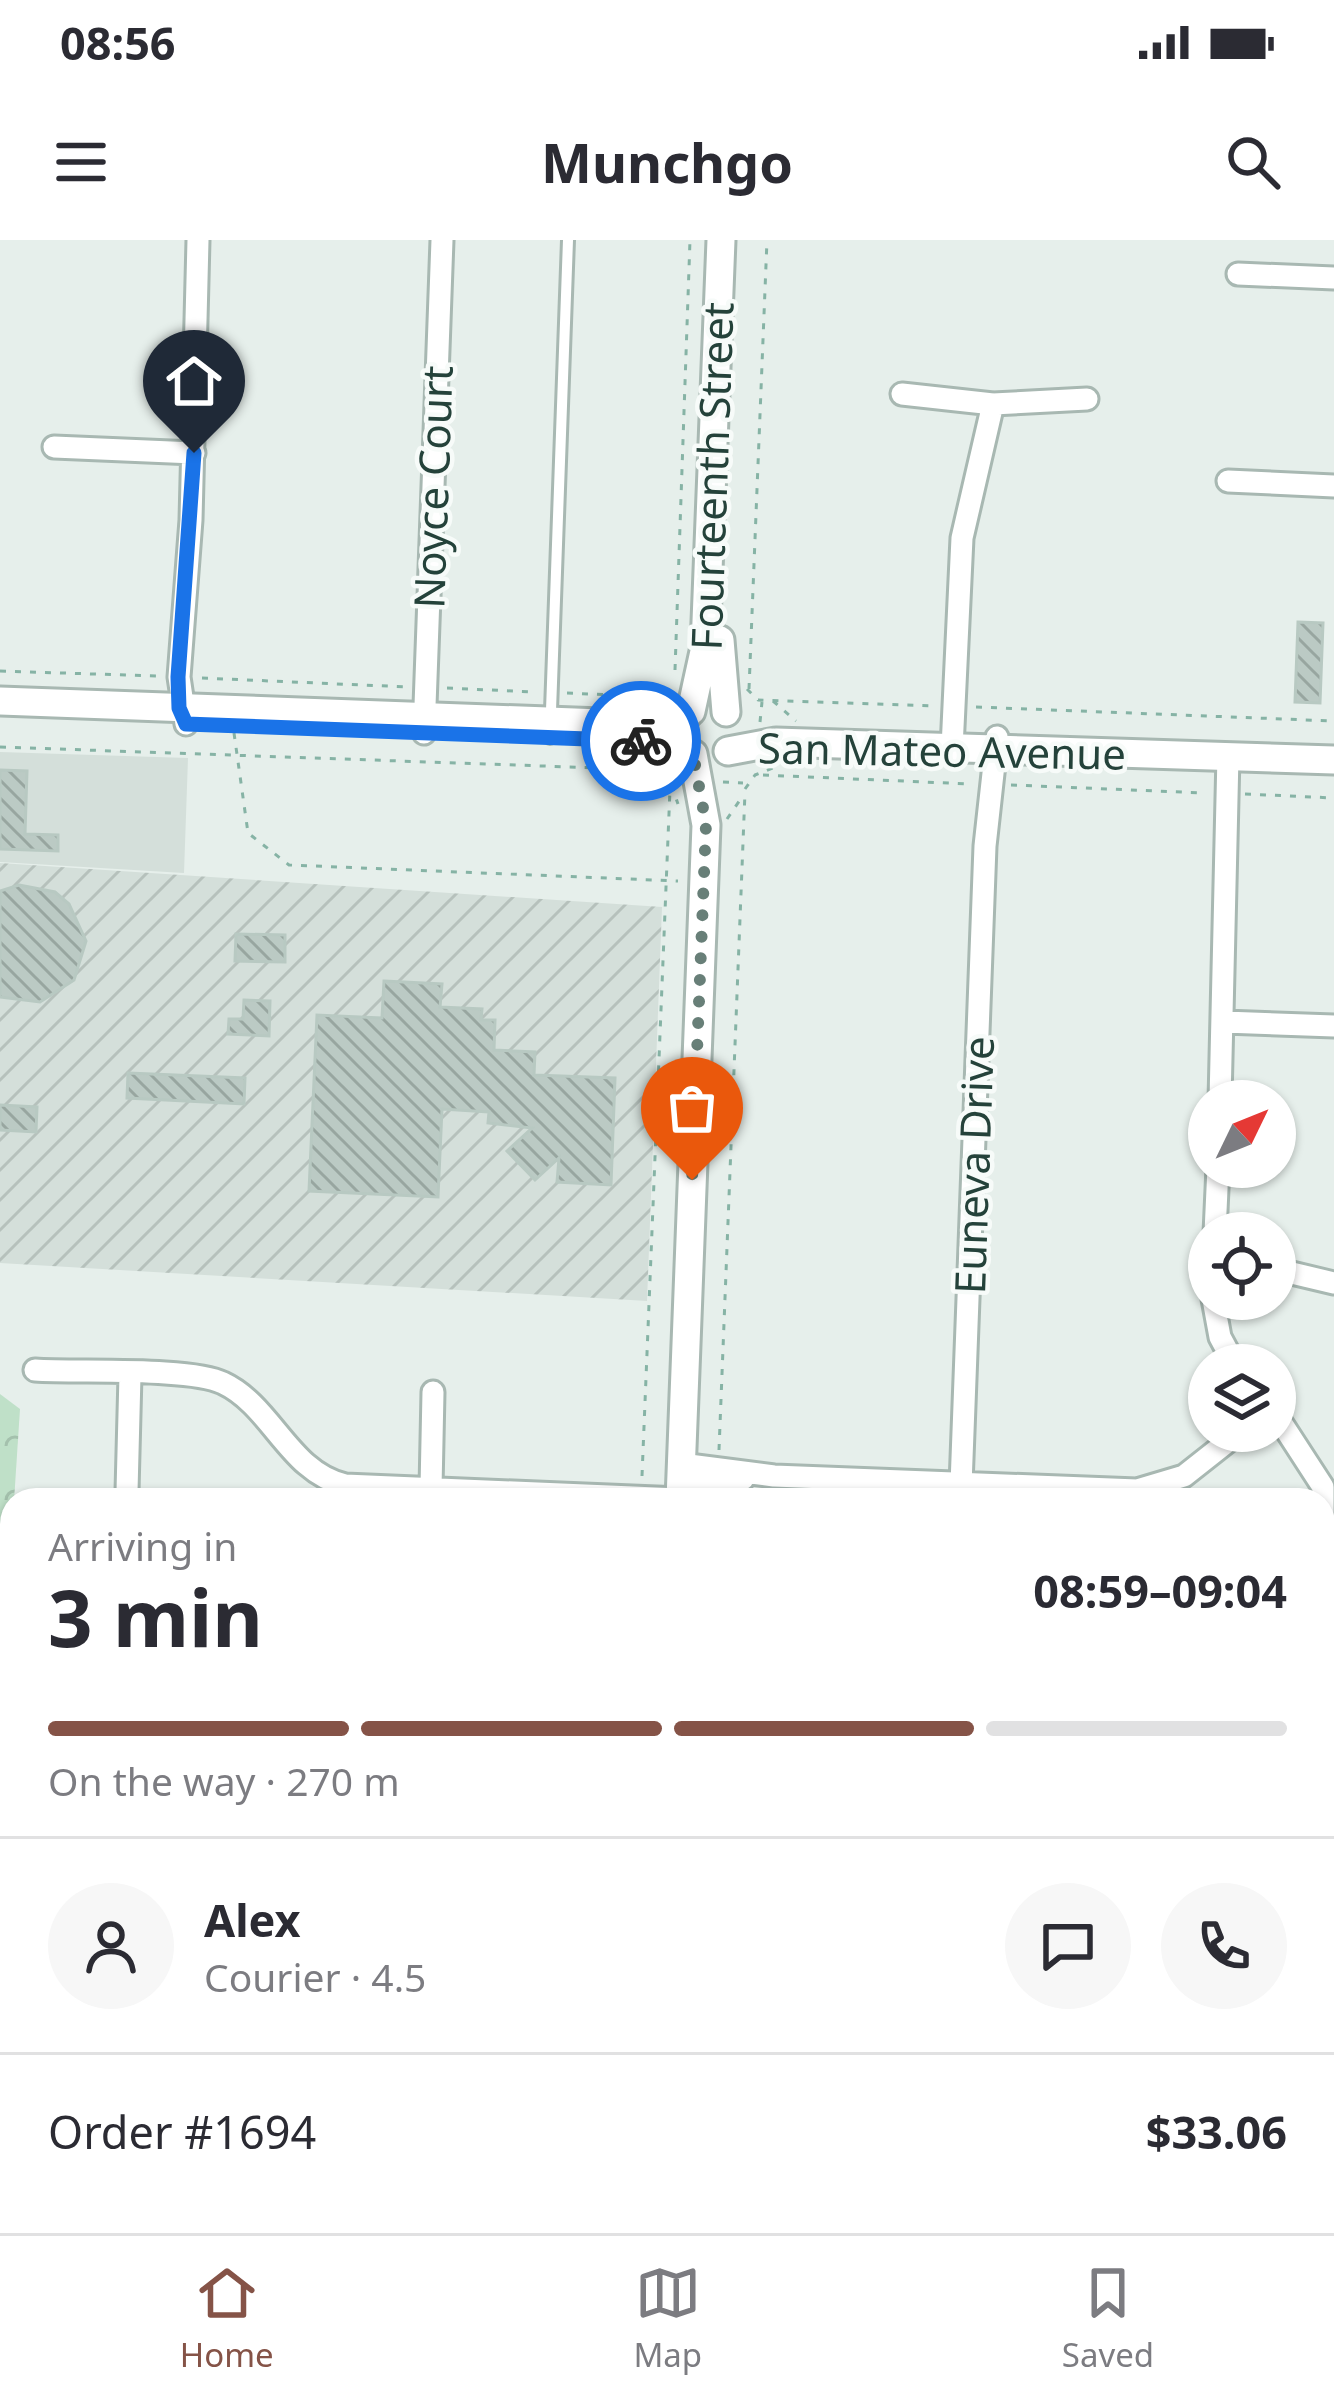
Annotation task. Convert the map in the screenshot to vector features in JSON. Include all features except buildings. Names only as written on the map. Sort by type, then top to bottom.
[{"type":"street","points":[[185,713],[198,240]]},
{"type":"street","name":"Noyce Court","points":[[424,725],[442,240]]},
{"type":"street","name":"Fourteenth Street","points":[[690,713],[706,647],[721,240]]},
{"type":"street","name":"Fourteenth Street","points":[[728,714],[719,649],[735,240]]},
{"type":"street","points":[[1238,274],[1334,278]]},
{"type":"street","points":[[902,394],[993,404],[1087,399]]},
{"type":"street","points":[[952,742],[962,538],[993,404]]},
{"type":"street","points":[[54,448],[194,453]]},
{"type":"street","points":[[1228,481],[1334,486]]},
{"type":"street","points":[[0,701],[550,730],[658,724],[705,705],[728,714],[735,730],[706,824]]},
{"type":"street","points":[[0,717],[185,713],[234,726],[424,725]]},
{"type":"street","points":[[681,1486],[706,824],[691,752],[682,736],[690,713]]},
{"type":"street","name":"San Mateo Avenue","points":[[728,714],[778,729],[952,742]]},
{"type":"street","points":[[550,730],[691,752],[709,759],[726,753]]},
{"type":"street","name":"San Mateo Avenue","points":[[726,753],[776,742],[1114,742],[1156,752],[1334,760]]},
{"type":"street","name":"Euneva Drive","points":[[961,1485],[989,743]]},
{"type":"street","points":[[1221,1080],[1234,755]]},
{"type":"street","points":[[1224,1022],[1334,1026]]},
{"type":"street","points":[[1296,1274],[1334,1282]]},
{"type":"street","points":[[34,1370],[196,1376],[224,1383],[311,1469],[334,1482],[431,1488],[681,1486],[774,1476]]},
{"type":"street","points":[[127,1488],[130,1376]]},
{"type":"street","points":[[431,1488],[433,1392]]},
{"type":"street","points":[[1296,1445],[1323,1488]]},
{"type":"street","points":[[681,1486],[719,1467],[774,1476],[961,1485],[1156,1488],[1184,1476],[1214,1452]]},
{"type":"lane","points":[[550,730],[568,240]]},
{"type":"path","points":[[674,680],[690,240]]},
{"type":"path","points":[[749,691],[767,240]]},
{"type":"path","points":[[0,671],[424,687]]},
{"type":"path","points":[[743,683],[758,700],[1334,721]]},
{"type":"path","points":[[234,726],[248,833],[290,865],[704,883]]},
{"type":"path","points":[[620,740],[657,770],[670,789],[642,1477]]},
{"type":"path","points":[[0,747],[657,770]]},
{"type":"path","points":[[719,1467],[745,783],[764,775],[1334,798]]},
{"type":"shaded area","points":[[0,752],[188,758],[184,873],[0,862]]},
{"type":"shaded area","points":[[0,863],[662,907],[647,1301],[0,1263]]},
{"type":"green space","points":[[0,1394],[20,1409],[15,1488],[0,1488]]},
{"type":"way so far","points":[[641,741],[672,745],[693,754],[706,824],[692,1180]]},
{"type":"route","points":[[194,453],[187,614],[178,677],[179,708],[186,724],[641,741]]}]
